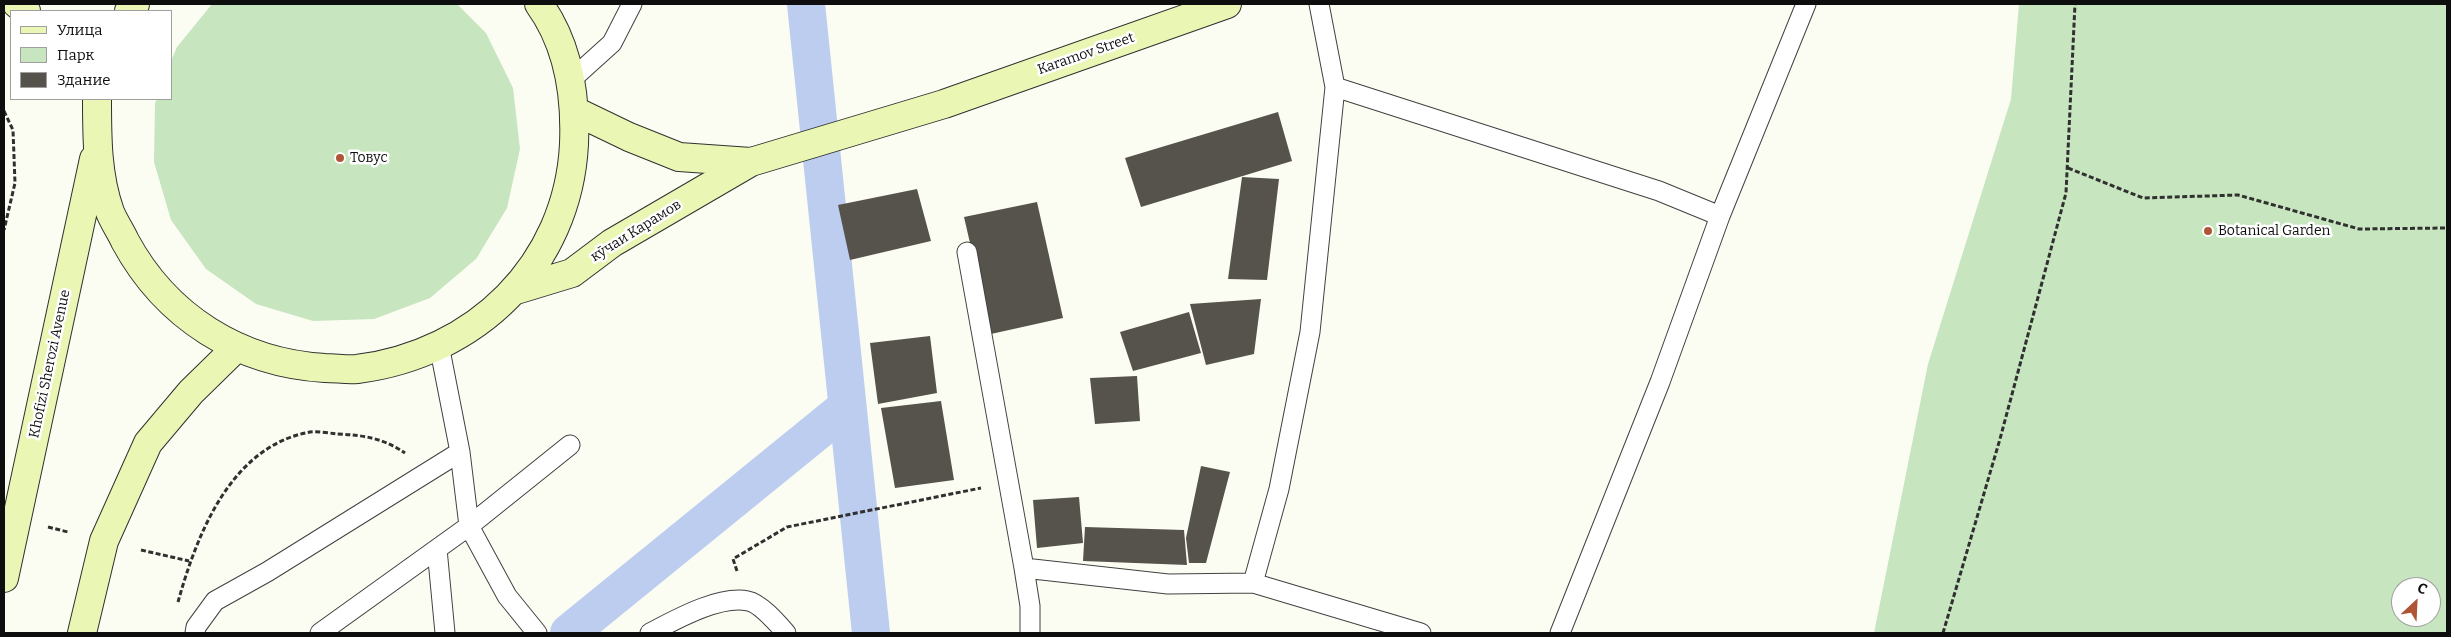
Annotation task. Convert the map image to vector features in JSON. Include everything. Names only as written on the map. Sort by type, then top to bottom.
[{"type":"main road","points":[[97,100],[96,151],[110,212],[140,268],[182,315],[236,348],[294,366],[356,369],[416,357],[470,330],[516,290],[552,236],[572,175],[575,110],[571,80],[565,60],[545,12],[538,4]]},
{"type":"main road","name":"Karamov Street","points":[[944,104],[1227,4]]},
{"type":"main road","name":"кӯчаи Карамов","points":[[516,290],[572,273],[612,243],[751,162],[944,104]]},
{"type":"main road","name":"кӯчаи Карамов","points":[[575,110],[628,137],[679,157],[751,162]]},
{"type":"main road","name":"Khofizi Sherozi Avenue","points":[[4,578],[96,151]]},
{"type":"main road","points":[[82,633],[104,541],[148,443],[190,392],[236,348]]},
{"type":"lane","points":[[571,80],[612,43],[632,4]]},
{"type":"lane","points":[[1253,583],[1279,489],[1310,332],[1335,86],[1319,4]]},
{"type":"lane","points":[[1560,633],[1660,382],[1720,216],[1806,4]]},
{"type":"lane","points":[[1335,86],[1659,191],[1720,216]]},
{"type":"lane","points":[[967,252],[1024,568],[1030,606],[1030,633]]},
{"type":"lane","points":[[439,345],[460,452],[470,526],[507,596],[537,633]]},
{"type":"lane","points":[[320,633],[470,526],[570,445]]},
{"type":"lane","points":[[195,633],[196,627],[215,601],[267,572],[460,452]]},
{"type":"lane","points":[[436,549],[446,633]]},
{"type":"lane","points":[[1024,568],[1168,584],[1253,583],[1421,633]]},
{"type":"lane","points":[[650,633],[672,621],[721,602],[749,601],[775,620],[786,633]]},
{"type":"path","points":[[1943,633],[2000,439],[2066,193],[2075,4]]},
{"type":"path","points":[[4,111],[13,130],[15,183],[4,230]]},
{"type":"path","points":[[2068,168],[2143,198],[2238,195],[2359,229],[2447,228]]},
{"type":"path","points":[[176,606],[189,562],[212,510],[240,473],[270,446],[311,432],[367,436],[400,450],[430,471]]},
{"type":"path","points":[[749,601],[732,559],[787,527],[1008,482]]},
{"type":"path","points":[[47,527],[68,532]]},
{"type":"path","points":[[141,550],[189,562]]},
{"type":"green space","points":[[212,4],[457,4],[486,33],[513,88],[520,149],[507,208],[476,259],[430,298],[374,319],[313,321],[256,304],[206,269],[171,220],[154,162],[155,103],[156,100],[172,100],[172,59],[177,47]]},
{"type":"green space","name":"Botanical Garden","points":[[2019,4],[2447,4],[2447,633],[1874,633],[1928,364],[2011,99]]},
{"type":"building","points":[[1278,112],[1292,161],[1141,207],[1125,158]]},
{"type":"building","points":[[1242,177],[1279,179],[1267,280],[1228,279]]},
{"type":"building","points":[[917,189],[931,241],[850,260],[838,205]]},
{"type":"building","points":[[1037,202],[1063,318],[991,334],[964,217]]},
{"type":"building","points":[[1261,299],[1254,354],[1206,365],[1190,304]]},
{"type":"building","points":[[1189,312],[1201,353],[1133,371],[1120,332]]},
{"type":"building","points":[[930,336],[937,393],[878,404],[870,343]]},
{"type":"building","points":[[1137,376],[1140,421],[1095,424],[1090,378]]},
{"type":"building","points":[[941,401],[954,480],[895,488],[881,408]]},
{"type":"building","points":[[1201,466],[1230,472],[1206,563],[1189,563],[1186,538]]},
{"type":"building","points":[[1079,497],[1083,543],[1037,548],[1033,500]]},
{"type":"building","points":[[1085,527],[1184,530],[1187,565],[1083,561]]},
{"type":"waterway","points":[[806,4],[871,633]]},
{"type":"waterway","points":[[569,633],[847,407]]},
{"type":"place","name":"Товус","points":[[340,158]]},
{"type":"place","name":"Botanical Garden","points":[[2208,231]]}]
